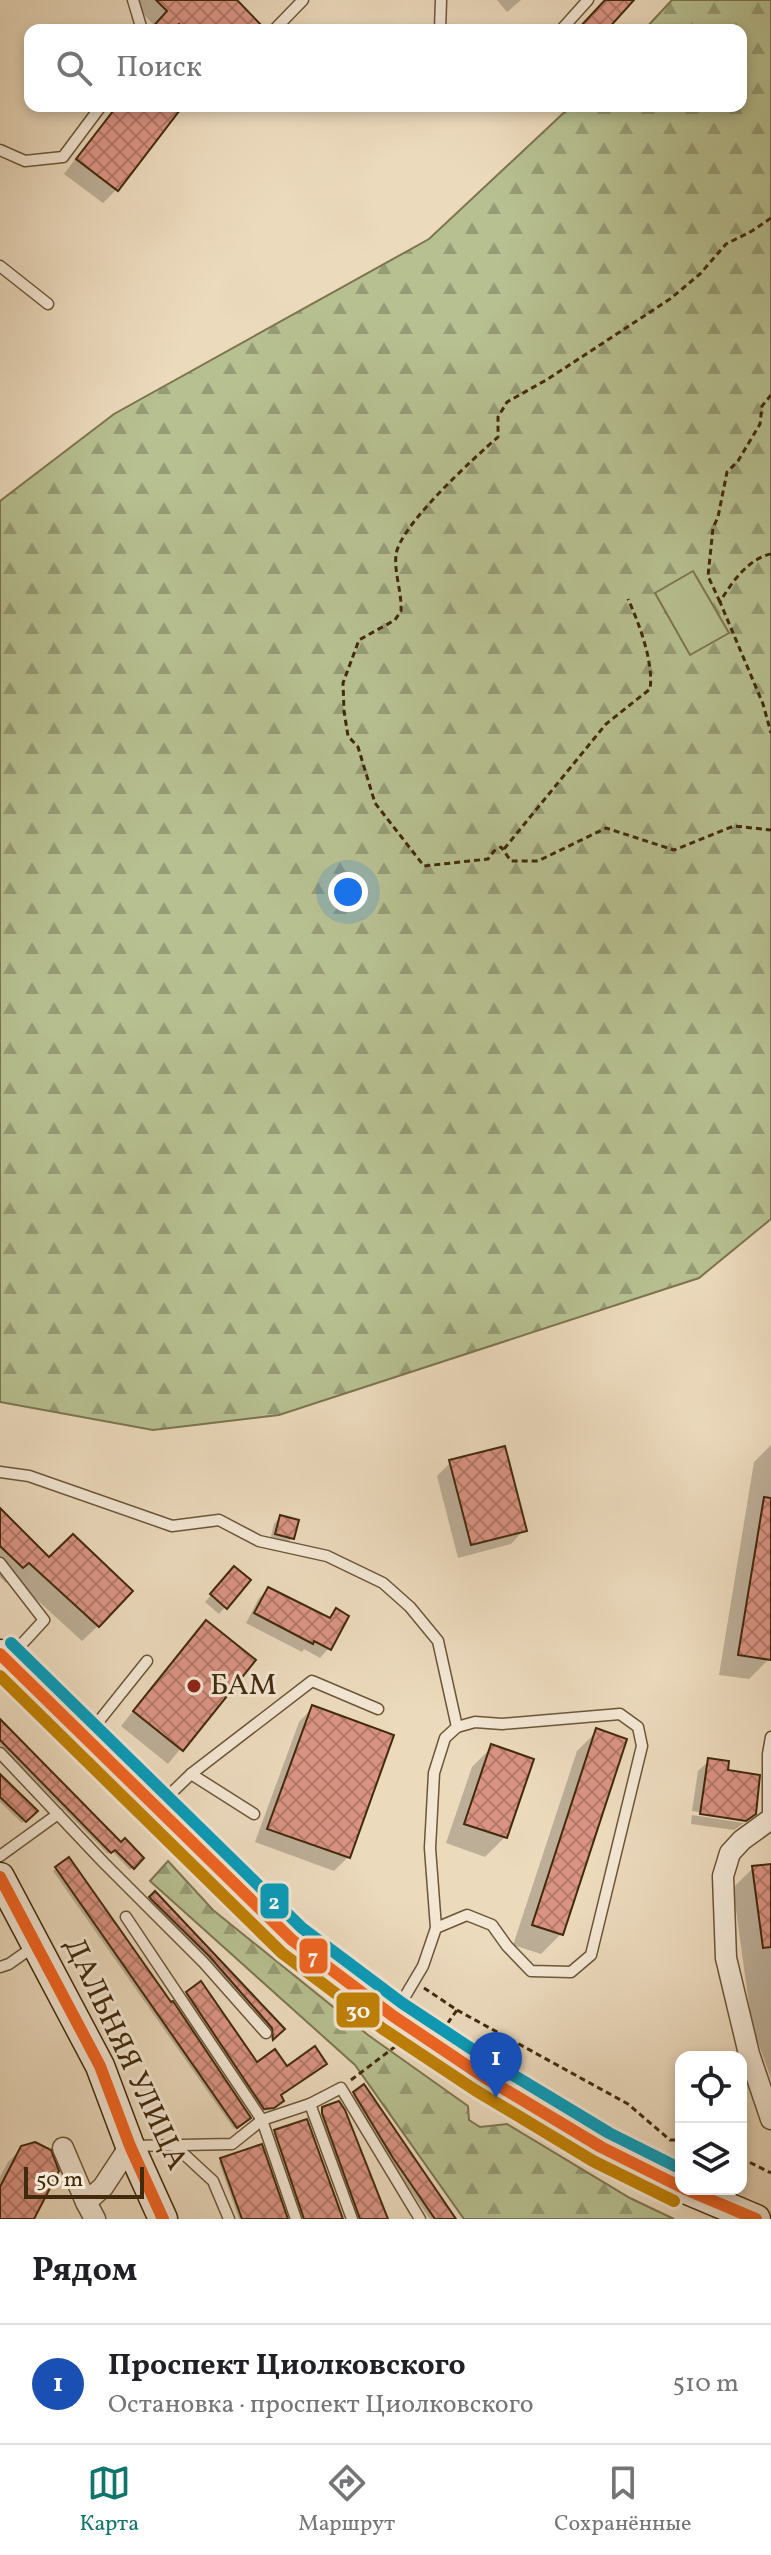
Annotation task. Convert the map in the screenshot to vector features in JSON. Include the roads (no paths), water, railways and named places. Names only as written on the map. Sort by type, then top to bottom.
[{"type":"main road","points":[[3,1657],[162,1802],[292,1940],[404,2024],[484,2077],[601,2147],[675,2184]]},
{"type":"main road","name":"ДАЛЬНЯЯ УЛИЦА","points":[[0,1877],[100,2066],[130,2146],[163,2219]]},
{"type":"main road","points":[[699,2195],[756,2219]]},
{"type":"street","points":[[770,1819],[730,1853],[723,1876],[726,1958],[749,2054],[771,2119]]},
{"type":"street","points":[[90,2210],[130,2146]]},
{"type":"street","points":[[63,2148],[90,2210]]},
{"type":"lane","points":[[133,0],[140,24]]},
{"type":"lane","points":[[280,24],[303,0]]},
{"type":"lane","points":[[440,24],[441,0]]},
{"type":"lane","points":[[566,24],[588,0]]},
{"type":"lane","points":[[0,150],[25,161],[63,157],[97,112]]},
{"type":"lane","points":[[0,266],[48,304]]},
{"type":"lane","points":[[0,1472],[29,1476],[172,1526],[219,1520],[259,1541],[327,1556],[383,1583],[410,1607],[438,1641],[457,1727]]},
{"type":"lane","points":[[0,1563],[44,1620],[3,1657]]},
{"type":"lane","points":[[147,1661],[95,1726],[162,1802],[191,1774],[312,1681],[378,1709]]},
{"type":"lane","points":[[404,2024],[436,1928],[430,1848],[434,1773],[445,1738],[457,1727],[475,1722],[502,1724],[620,1714],[638,1727],[642,1746],[591,1955],[571,1972],[531,1971],[492,1925],[467,1915],[436,1928]]},
{"type":"lane","points":[[770,1819],[771,1737]]},
{"type":"lane","points":[[0,1753],[204,1963],[266,2033]]},
{"type":"lane","points":[[191,1774],[254,1814]]},
{"type":"lane","points":[[0,1856],[58,1814]]},
{"type":"lane","points":[[126,1917],[262,2120],[296,2219]]},
{"type":"lane","points":[[0,1967],[37,1944]]},
{"type":"lane","points":[[130,2146],[232,2144],[262,2120],[310,2104],[341,2088],[418,2217]]},
{"type":"lane","points":[[310,2104],[352,2219]]},
{"type":"lane","points":[[174,2145],[213,2181],[229,2219]]},
{"type":"place","name":"БАМ","points":[[194,1686]]},
{"type":"place","name":"Проспект Циолковского","points":[[496,2098]]}]
